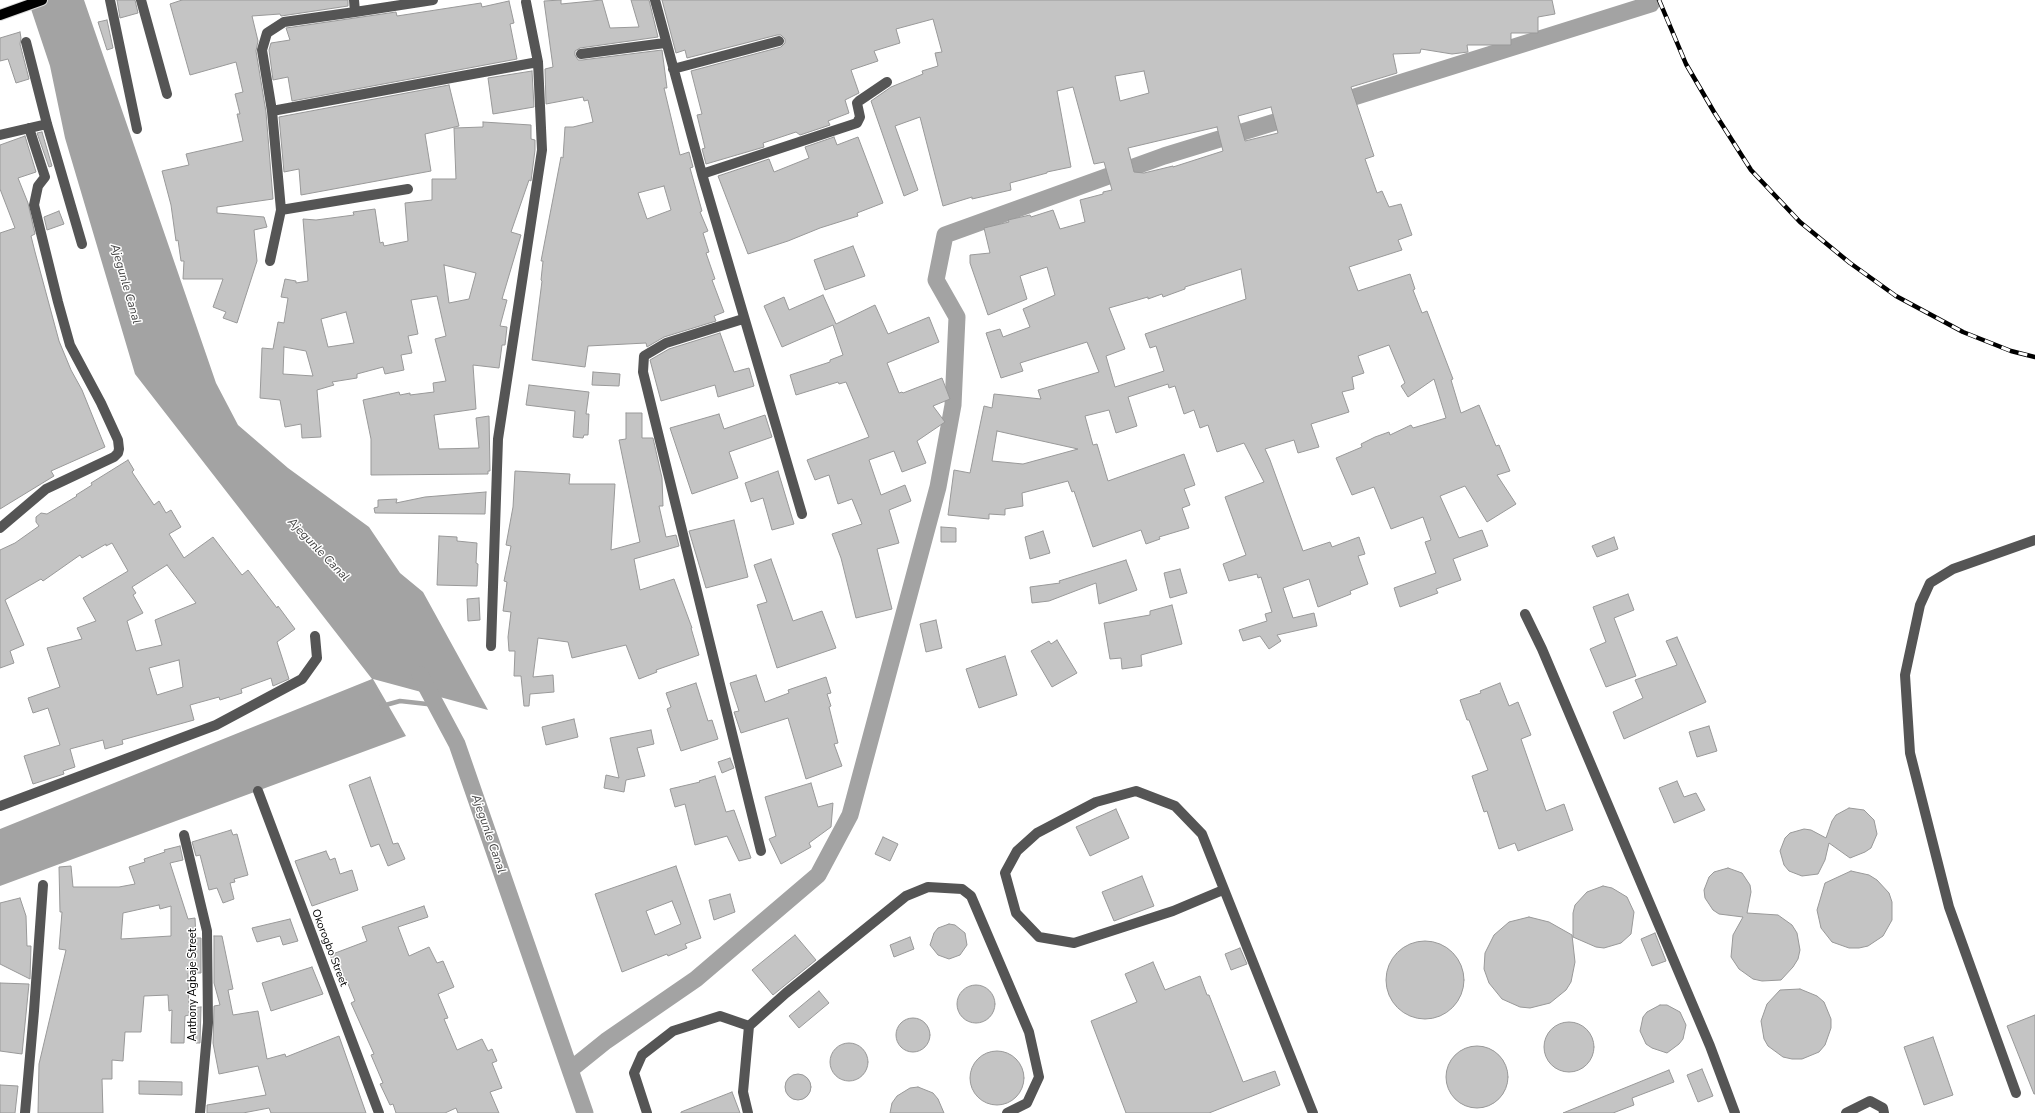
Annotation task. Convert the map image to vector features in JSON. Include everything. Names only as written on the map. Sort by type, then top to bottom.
[{"type":"main road","points":[[0,15],[42,0]]},
{"type":"street","points":[[110,0],[137,129]]},
{"type":"street","points":[[141,0],[167,94]]},
{"type":"street","points":[[354,0],[356,12]]},
{"type":"street","points":[[270,261],[282,210],[272,111],[262,50],[267,33],[284,22],[433,0]]},
{"type":"street","points":[[655,0],[665,44],[702,174],[802,514]]},
{"type":"street","points":[[490,646],[498,439],[542,150],[538,62],[527,1]]},
{"type":"street","points":[[673,68],[779,41]]},
{"type":"street","points":[[26,42],[47,124],[82,244]]},
{"type":"street","points":[[581,54],[665,44]]},
{"type":"street","points":[[272,111],[538,62]]},
{"type":"street","points":[[702,174],[857,123],[860,117],[857,103],[887,82]]},
{"type":"street","points":[[0,135],[47,124]]},
{"type":"street","points":[[0,528],[46,489],[114,457],[118,453],[119,449],[118,440],[101,403],[70,345],[34,205],[38,186],[45,178],[29,128]]},
{"type":"street","points":[[282,210],[408,189]]},
{"type":"street","points":[[744,319],[666,343],[644,356],[644,372],[761,851]]},
{"type":"street","points":[[2016,1093],[1949,908],[1910,753],[1905,675],[1920,605],[1930,583],[1953,569],[2035,540]]},
{"type":"street","points":[[1525,614],[1542,649],[1707,1038],[1735,1113]]},
{"type":"street","points":[[0,806],[216,725],[302,679],[317,658],[315,636]]},
{"type":"street","name":"Okorogbo Street","points":[[258,791],[379,1113]]},
{"type":"street","points":[[1223,890],[1173,912],[1074,943],[1038,937],[1016,913],[1005,873],[1017,851],[1037,833],[1096,802],[1136,791],[1175,806],[1202,834],[1313,1113]]},
{"type":"street","name":"Anthony Agbaje Street","points":[[184,835],[207,931],[208,1023],[200,1113]]},
{"type":"street","points":[[25,1113],[43,885]]},
{"type":"street","points":[[748,1113],[743,1092],[749,1026],[786,993],[906,896],[928,887],[962,889],[971,896],[1029,1032],[1039,1077],[1027,1103],[1007,1113]]},
{"type":"street","points":[[647,1113],[634,1073],[642,1055],[673,1031],[720,1016],[749,1026]]},
{"type":"street","points":[[1846,1113],[1870,1102],[1883,1108],[1884,1113]]},
{"type":"water","points":[[28,0],[84,0],[216,383],[238,425],[288,468],[369,527],[400,573],[423,592],[488,710],[373,679],[406,736],[0,886],[0,829],[372,679],[135,374],[65,138],[50,66]]},
{"type":"building","points":[[117,0],[135,0],[138,13],[120,18]]},
{"type":"building","points":[[182,0],[348,0],[348,6],[281,16],[280,14],[252,16],[258,41],[256,51],[266,112],[273,199],[217,207],[217,213],[264,217],[267,227],[254,230],[257,261],[237,323],[223,318],[226,312],[213,307],[223,279],[183,279],[184,261],[181,261],[178,240],[176,241],[171,205],[162,171],[189,165],[186,154],[243,141],[237,114],[240,114],[235,94],[243,92],[236,62],[190,75],[170,4]]},
{"type":"building","points":[[561,0],[561,4],[602,0],[610,28],[639,27],[631,0],[649,0],[658,37],[580,48],[575,51],[575,55],[578,60],[582,60],[662,50],[667,88],[664,88],[680,155],[689,152],[693,167],[690,168],[702,211],[700,212],[708,231],[703,233],[709,252],[706,253],[715,279],[712,280],[724,312],[714,316],[716,321],[664,337],[647,347],[646,343],[588,346],[585,367],[532,360],[542,281],[543,261],[541,261],[561,157],[563,158],[565,127],[573,127],[593,122],[588,100],[584,101],[583,97],[546,104],[545,69],[553,67],[544,1]],"holes":[[[664,186],[671,210],[647,219],[638,193]]]},
{"type":"building","points":[[662,0],[1552,0],[1555,14],[1538,17],[1538,33],[1511,33],[1511,45],[1467,45],[1468,52],[1452,54],[1421,49],[1420,53],[1393,54],[1397,73],[1351,87],[1374,156],[1365,159],[1377,193],[1382,191],[1389,207],[1401,204],[1412,235],[1398,240],[1402,250],[1349,267],[1358,291],[1410,274],[1415,289],[1413,290],[1422,313],[1427,311],[1453,379],[1451,380],[1461,413],[1479,405],[1496,446],[1499,445],[1510,471],[1497,475],[1516,504],[1487,522],[1465,486],[1440,496],[1459,538],[1482,530],[1488,546],[1453,559],[1461,580],[1436,589],[1438,593],[1400,607],[1394,588],[1436,573],[1425,542],[1431,540],[1423,517],[1391,529],[1374,487],[1352,495],[1336,458],[1362,447],[1361,444],[1375,437],[1389,432],[1390,435],[1411,425],[1413,428],[1446,418],[1434,379],[1408,397],[1401,386],[1405,383],[1389,345],[1358,356],[1364,373],[1352,377],[1354,389],[1342,392],[1349,412],[1311,424],[1319,447],[1298,453],[1294,440],[1265,449],[1303,551],[1330,542],[1332,547],[1359,537],[1365,554],[1358,556],[1368,584],[1350,591],[1351,594],[1318,607],[1309,579],[1283,588],[1293,618],[1314,613],[1317,626],[1277,635],[1281,641],[1269,649],[1260,636],[1243,641],[1239,630],[1267,621],[1265,614],[1272,612],[1261,577],[1258,578],[1257,574],[1229,581],[1223,564],[1246,555],[1225,497],[1264,482],[1244,443],[1217,452],[1208,425],[1200,428],[1194,410],[1184,414],[1175,386],[1169,388],[1168,384],[1128,397],[1137,426],[1116,433],[1109,410],[1085,416],[1093,445],[1097,444],[1108,481],[1184,454],[1195,485],[1184,489],[1190,505],[1182,508],[1189,528],[1159,537],[1160,539],[1146,544],[1141,530],[1093,547],[1074,491],[1072,492],[1068,481],[1022,493],[1023,506],[1005,509],[1005,515],[989,514],[989,519],[948,515],[954,470],[970,473],[984,406],[992,408],[994,394],[1041,399],[1038,390],[1099,372],[1087,342],[1020,363],[1023,371],[1001,378],[986,333],[1000,329],[1003,337],[1030,327],[1023,309],[1055,295],[1047,267],[1020,276],[1027,299],[988,315],[970,263],[970,255],[990,253],[984,228],[1009,222],[1008,220],[1030,215],[1031,217],[1053,210],[1060,229],[1085,222],[1080,200],[1112,190],[1104,162],[1094,164],[1073,87],[1057,91],[1071,167],[1047,172],[1010,183],[1011,190],[972,199],[972,197],[943,206],[920,117],[895,126],[918,190],[904,196],[871,101],[891,87],[923,74],[922,71],[938,66],[935,53],[942,52],[933,19],[896,29],[900,43],[874,51],[878,61],[851,70],[859,93],[845,100],[849,113],[828,121],[830,125],[800,135],[796,132],[763,143],[764,147],[706,164],[702,149],[705,148],[697,115],[702,114],[691,71],[781,47],[785,43],[785,39],[781,35],[777,35],[687,58],[685,50],[676,53]],"holes":[[[1144,71],[1149,93],[1120,101],[1115,76]],[[1271,107],[1278,133],[1245,141],[1238,116]],[[1217,127],[1223,151],[1173,167],[1144,173],[1134,172],[1128,148]],[[1241,269],[1246,299],[1145,334],[1150,348],[1156,346],[1164,371],[1115,387],[1106,356],[1125,349],[1109,308],[1148,297],[1148,299],[1162,294],[1163,297],[1185,289],[1185,287]],[[997,431],[1078,449],[1023,464],[992,461]]]},
{"type":"building","points":[[509,1],[514,23],[510,24],[517,59],[292,101],[288,77],[273,80],[269,50],[271,43],[290,40],[286,28],[396,12],[397,16],[481,3],[482,7]]},
{"type":"building","points":[[107,20],[113,48],[107,50],[98,22]]},
{"type":"building","points":[[20,32],[20,44],[29,79],[16,83],[8,59],[0,61],[0,38]]},
{"type":"building","points":[[532,71],[534,107],[493,114],[488,78]]},
{"type":"building","points":[[449,85],[459,126],[425,134],[431,171],[301,195],[299,169],[284,172],[279,117]]},
{"type":"building","points":[[483,122],[531,125],[531,139],[535,140],[531,181],[529,180],[511,232],[521,235],[502,299],[507,300],[500,326],[507,327],[505,345],[502,345],[499,368],[473,365],[476,409],[434,415],[439,449],[479,448],[476,418],[489,416],[490,471],[488,471],[488,474],[371,475],[371,439],[363,400],[399,392],[400,395],[410,393],[410,395],[434,392],[433,383],[446,381],[435,339],[446,336],[437,296],[411,300],[418,334],[408,336],[412,353],[401,355],[404,370],[385,374],[383,367],[357,374],[357,378],[332,382],[334,385],[317,390],[321,437],[302,438],[301,424],[285,427],[280,400],[260,398],[262,348],[273,349],[278,322],[284,323],[288,298],[281,297],[285,279],[296,281],[296,283],[308,281],[303,219],[316,220],[354,215],[353,212],[375,209],[380,243],[383,242],[384,246],[408,241],[405,203],[432,200],[432,179],[456,179],[454,128],[483,127]],"holes":[[[444,265],[476,273],[469,299],[449,303]],[[346,312],[354,343],[328,347],[321,319]],[[284,347],[306,351],[313,376],[283,374]]]},
{"type":"building","points":[[42,132],[52,166],[49,167],[37,133]]},
{"type":"building","points":[[25,136],[36,172],[18,178],[28,203],[35,234],[31,236],[35,252],[59,341],[71,370],[82,390],[105,447],[51,471],[54,476],[0,509],[0,233],[15,228],[0,189],[0,145]]},
{"type":"building","points":[[834,137],[837,145],[858,137],[883,203],[857,213],[858,216],[748,254],[718,176],[769,159],[774,172],[809,158],[805,147]]},
{"type":"building","points":[[59,211],[64,224],[47,230],[44,217]]},
{"type":"building","points":[[853,246],[865,276],[825,290],[814,260]]},
{"type":"building","points":[[823,295],[836,324],[875,305],[888,334],[929,317],[939,342],[887,363],[899,393],[903,393],[942,378],[950,399],[933,406],[945,422],[917,441],[926,463],[902,472],[894,451],[869,460],[881,495],[905,485],[911,501],[889,510],[899,543],[877,549],[892,609],[856,618],[841,558],[832,534],[862,524],[852,499],[838,504],[829,475],[815,480],[807,460],[869,437],[846,382],[839,384],[838,382],[796,395],[790,375],[830,362],[830,360],[843,355],[833,325],[782,347],[764,306],[784,297],[789,310]]},
{"type":"building","points":[[720,333],[734,372],[749,368],[754,386],[718,397],[715,385],[661,401],[650,360],[669,349]]},
{"type":"building","points":[[593,372],[620,374],[619,386],[592,385]]},
{"type":"building","points":[[529,385],[589,392],[586,414],[589,414],[588,435],[584,435],[583,438],[573,437],[575,411],[526,405]]},
{"type":"building","points":[[626,413],[642,413],[642,438],[653,438],[662,478],[663,506],[659,506],[666,537],[676,535],[679,546],[634,559],[640,590],[674,579],[692,628],[699,655],[656,670],[657,672],[639,679],[626,645],[572,658],[568,642],[538,638],[533,677],[553,675],[554,692],[530,694],[529,706],[524,706],[521,676],[514,676],[515,651],[509,651],[508,637],[511,612],[503,611],[507,582],[504,581],[511,546],[506,545],[513,507],[515,471],[570,474],[569,484],[615,484],[611,550],[640,542],[619,440],[626,439]]},
{"type":"building","points":[[719,414],[724,429],[765,415],[772,437],[729,452],[738,478],[692,494],[670,428]]},
{"type":"building","points":[[128,460],[134,470],[132,472],[154,505],[159,501],[166,513],[171,510],[181,527],[169,534],[184,558],[213,537],[242,575],[248,570],[295,629],[277,642],[289,679],[273,686],[271,678],[241,689],[242,693],[220,700],[219,697],[190,705],[194,720],[122,740],[123,744],[105,749],[103,740],[70,749],[75,767],[63,771],[64,774],[33,784],[24,756],[60,745],[48,708],[33,713],[28,698],[60,687],[47,648],[82,639],[77,628],[96,621],[83,598],[128,571],[112,543],[106,546],[106,544],[82,558],[80,555],[43,581],[41,579],[5,600],[24,645],[10,651],[14,663],[0,668],[0,550],[15,543],[39,526],[36,522],[36,517],[41,513],[47,514],[77,496],[76,495],[92,485],[91,483]],"holes":[[[167,565],[196,603],[155,620],[162,645],[136,651],[127,621],[143,613],[133,595],[136,593],[132,587]],[[179,660],[183,687],[157,695],[149,668]]]},
{"type":"building","points":[[778,471],[794,524],[772,530],[763,498],[751,502],[745,483]]},
{"type":"building","points":[[486,492],[485,514],[375,513],[374,508],[378,507],[378,500],[397,499],[396,503],[425,497]]},
{"type":"building","points":[[734,520],[748,577],[706,588],[689,531]]},
{"type":"building","points":[[941,527],[956,528],[956,542],[941,542]]},
{"type":"building","points":[[1043,531],[1050,553],[1030,559],[1025,537]]},
{"type":"building","points":[[439,536],[457,537],[457,541],[477,543],[477,586],[437,585]]},
{"type":"building","points":[[1614,537],[1618,549],[1597,557],[1592,546]]},
{"type":"building","points":[[771,559],[793,621],[822,611],[836,648],[777,668],[757,605],[767,602],[754,565]]},
{"type":"building","points":[[1126,560],[1137,590],[1099,604],[1096,583],[1049,601],[1032,603],[1030,587],[1060,583],[1059,581]]},
{"type":"building","points":[[1180,569],[1187,593],[1170,598],[1164,573]]},
{"type":"building","points":[[1628,594],[1634,610],[1614,618],[1636,676],[1606,687],[1590,649],[1606,642],[1593,607]]},
{"type":"building","points":[[479,598],[480,620],[468,621],[467,599]]},
{"type":"building","points":[[1172,605],[1182,644],[1141,655],[1142,666],[1122,669],[1121,658],[1110,659],[1104,623],[1150,615],[1150,611]]},
{"type":"building","points":[[936,620],[942,648],[926,652],[920,624]]},
{"type":"building","points":[[1677,637],[1706,702],[1624,739],[1613,712],[1643,698],[1635,680],[1677,665],[1666,641]]},
{"type":"building","points":[[1057,640],[1077,673],[1052,687],[1031,651],[1049,641],[1051,644]]},
{"type":"building","points":[[1005,656],[1017,695],[979,708],[966,669]]},
{"type":"building","points":[[756,675],[765,702],[789,693],[788,690],[826,677],[831,693],[827,694],[831,706],[829,707],[838,743],[834,744],[842,766],[806,779],[788,718],[741,733],[734,712],[739,711],[730,683]]},
{"type":"building","points":[[696,683],[708,721],[712,720],[718,739],[681,751],[667,709],[671,707],[666,693]]},
{"type":"building","points":[[1500,683],[1509,706],[1518,702],[1531,735],[1521,739],[1546,811],[1564,804],[1573,830],[1518,851],[1515,843],[1499,849],[1487,811],[1484,812],[1472,776],[1488,770],[1460,700],[1481,693],[1480,691]]},
{"type":"building","points":[[574,719],[578,737],[546,745],[542,727]]},
{"type":"building","points":[[1709,726],[1717,751],[1697,757],[1689,732]]},
{"type":"building","points":[[651,730],[654,744],[637,748],[645,776],[626,780],[624,792],[604,788],[606,775],[619,778],[610,738]]},
{"type":"building","points":[[730,758],[734,768],[722,773],[718,762]]},
{"type":"building","points":[[715,776],[726,812],[734,810],[751,858],[739,861],[727,836],[695,845],[685,804],[675,807],[670,789],[700,782],[699,781]]},
{"type":"building","points":[[370,777],[393,844],[398,843],[405,859],[388,866],[379,844],[371,847],[349,785]]},
{"type":"building","points":[[1677,781],[1684,797],[1696,793],[1705,810],[1674,823],[1659,788]]},
{"type":"building","points":[[811,783],[818,807],[833,803],[831,827],[809,843],[811,847],[781,864],[769,839],[776,836],[765,797]]},
{"type":"building","points":[[1849,808],[1864,810],[1874,820],[1877,834],[1871,848],[1850,858],[1829,843],[1825,860],[1818,874],[1802,876],[1789,871],[1784,865],[1780,851],[1785,838],[1790,833],[1804,829],[1811,830],[1826,838],[1832,821],[1836,815]]},
{"type":"building","points":[[1116,809],[1129,838],[1090,856],[1076,827]]},
{"type":"building","points":[[231,830],[233,835],[237,834],[248,875],[234,879],[235,882],[230,883],[234,899],[223,903],[217,888],[209,890],[200,855],[196,856],[192,842]]},
{"type":"building","points":[[883,837],[898,844],[890,861],[875,854]]},
{"type":"building","points":[[180,846],[183,860],[170,863],[188,919],[195,918],[196,938],[201,938],[201,973],[188,973],[189,1015],[185,1016],[184,1043],[171,1043],[172,1010],[169,1011],[168,995],[144,996],[141,1032],[125,1032],[123,1061],[112,1060],[112,1079],[102,1079],[103,1113],[38,1113],[39,1064],[66,950],[59,949],[62,912],[60,912],[59,867],[71,866],[73,887],[119,887],[135,884],[129,867],[145,862],[144,859],[165,852],[164,850]],"holes":[[[159,905],[160,909],[171,906],[171,936],[121,939],[123,913]]]},
{"type":"building","points":[[326,851],[330,860],[335,858],[340,874],[352,870],[358,890],[312,906],[295,861]]},
{"type":"building","points":[[676,866],[701,938],[685,944],[687,948],[668,956],[667,954],[622,972],[595,894]],"holes":[[[672,901],[681,924],[655,935],[646,911]]]},
{"type":"building","points":[[1728,868],[1742,873],[1750,885],[1751,892],[1747,913],[1778,915],[1792,925],[1797,933],[1800,950],[1798,959],[1781,980],[1762,981],[1753,979],[1739,969],[1731,957],[1733,935],[1743,917],[1719,914],[1713,910],[1705,898],[1704,890],[1709,877],[1714,872]]},
{"type":"building","points":[[1851,871],[1869,875],[1877,880],[1889,893],[1892,902],[1892,920],[1883,936],[1868,946],[1859,948],[1849,948],[1832,942],[1821,928],[1817,910],[1825,883]]},
{"type":"building","points":[[1142,876],[1154,906],[1114,921],[1102,892]]},
{"type":"building","points":[[1603,886],[1612,888],[1627,897],[1634,912],[1631,934],[1621,943],[1604,948],[1596,947],[1573,937],[1573,913],[1575,905],[1587,892]]},
{"type":"building","points":[[730,894],[735,912],[714,920],[709,900]]},
{"type":"building","points":[[20,898],[26,916],[27,946],[31,946],[30,979],[0,964],[0,903]]},
{"type":"building","points":[[424,906],[428,917],[398,927],[409,956],[429,947],[437,963],[443,961],[454,987],[438,994],[448,1018],[444,1019],[457,1050],[482,1039],[488,1051],[492,1049],[497,1061],[492,1063],[502,1088],[490,1092],[499,1113],[458,1113],[456,1108],[445,1113],[396,1113],[393,1104],[390,1105],[380,1084],[383,1083],[371,1055],[374,1054],[351,1003],[355,1001],[346,979],[341,981],[330,955],[367,941],[362,927]]},
{"type":"building","points":[[1529,917],[1549,922],[1572,935],[1575,962],[1571,982],[1566,990],[1550,1003],[1530,1008],[1520,1007],[1502,999],[1489,983],[1484,969],[1485,953],[1494,935],[1509,922]]},
{"type":"building","points":[[290,919],[298,941],[283,945],[280,936],[257,942],[252,928]]},
{"type":"building","points":[[949,924],[955,925],[965,933],[967,945],[960,955],[949,959],[938,955],[930,945],[934,933],[938,928]]},
{"type":"building","points":[[1655,933],[1666,961],[1652,966],[1641,939]]},
{"type":"building","points":[[795,935],[816,960],[773,995],[752,970]]},
{"type":"building","points":[[214,936],[222,936],[233,989],[228,990],[233,1015],[258,1011],[267,1059],[285,1054],[286,1057],[339,1036],[366,1113],[271,1113],[269,1108],[243,1113],[207,1113],[207,1105],[266,1095],[258,1066],[219,1074],[213,1043],[214,1006],[220,1005],[214,983]]},
{"type":"building","points":[[910,937],[914,949],[894,957],[890,945]]},
{"type":"building","points":[[1425,941],[1440,944],[1452,953],[1461,965],[1464,980],[1461,995],[1452,1007],[1440,1016],[1425,1019],[1410,1016],[1398,1007],[1389,995],[1386,980],[1389,965],[1398,953],[1410,944]]},
{"type":"building","points":[[1240,948],[1247,964],[1231,970],[1225,954]]},
{"type":"building","points":[[1153,962],[1165,990],[1200,976],[1243,1082],[1275,1071],[1280,1085],[1209,1113],[1126,1113],[1091,1021],[1137,1002],[1125,974]]},
{"type":"building","points":[[312,967],[323,994],[271,1011],[262,983]]},
{"type":"building","points":[[0,983],[29,984],[22,1054],[0,1051]]},
{"type":"building","points":[[976,985],[986,988],[992,994],[995,1004],[992,1014],[986,1020],[976,1023],[966,1020],[960,1014],[957,1004],[960,994],[966,988]]},
{"type":"building","points":[[1800,989],[1817,996],[1824,1002],[1831,1019],[1831,1028],[1825,1045],[1819,1052],[1802,1059],[1792,1059],[1783,1057],[1768,1046],[1764,1039],[1761,1021],[1767,1004],[1780,990]]},
{"type":"building","points":[[819,991],[829,1003],[799,1028],[789,1016]]},
{"type":"building","points":[[1660,1005],[1667,1005],[1680,1012],[1686,1025],[1683,1039],[1667,1053],[1652,1048],[1646,1044],[1640,1031],[1643,1017],[1647,1012]]},
{"type":"building","points":[[201,1007],[200,1043],[196,1043],[190,1008]]},
{"type":"building","points":[[2035,1015],[2035,1094],[2034,1094],[2007,1026]]},
{"type":"building","points":[[916,1018],[923,1020],[928,1025],[930,1035],[928,1045],[923,1050],[910,1052],[903,1050],[898,1045],[896,1032],[898,1025],[903,1020]]},
{"type":"building","points":[[1564,1022],[1574,1022],[1587,1029],[1594,1042],[1594,1052],[1587,1065],[1574,1072],[1564,1072],[1555,1068],[1548,1061],[1544,1052],[1544,1042],[1548,1033],[1555,1026]]},
{"type":"building","points":[[1933,1037],[1953,1095],[1924,1105],[1904,1047]]},
{"type":"building","points":[[845,1043],[853,1043],[863,1048],[867,1055],[867,1069],[863,1076],[853,1081],[845,1081],[835,1076],[833,1073],[830,1066],[830,1058],[835,1048],[838,1046]]},
{"type":"building","points":[[1471,1046],[1483,1046],[1499,1055],[1506,1065],[1508,1077],[1506,1089],[1499,1099],[1483,1108],[1471,1108],[1460,1103],[1451,1094],[1446,1083],[1446,1071],[1451,1060],[1460,1051]]},
{"type":"building","points":[[997,1051],[1007,1053],[1016,1059],[1022,1068],[1024,1078],[1022,1088],[1016,1097],[1007,1103],[997,1105],[987,1103],[978,1097],[972,1088],[970,1078],[972,1068],[978,1059],[987,1053]]},
{"type":"building","points":[[1702,1069],[1713,1096],[1698,1102],[1687,1075]]},
{"type":"building","points":[[1669,1070],[1674,1082],[1632,1098],[1634,1105],[1613,1113],[1563,1113]]},
{"type":"building","points":[[798,1074],[807,1078],[811,1087],[807,1096],[798,1100],[789,1096],[785,1087],[789,1078]]},
{"type":"building","points":[[139,1081],[182,1082],[182,1095],[139,1094]]},
{"type":"building","points":[[0,1085],[18,1086],[15,1113],[0,1113]]},
{"type":"building","points":[[918,1087],[933,1093],[938,1099],[944,1113],[890,1113],[892,1103],[897,1096],[910,1088]]},
{"type":"building","points":[[732,1092],[740,1113],[681,1113],[681,1112]]},
{"type":"waterway","points":[[1332,104],[1651,4]]},
{"type":"waterway","points":[[570,1070],[606,1041],[696,979],[818,875],[850,815],[938,487],[953,405],[957,317],[936,280],[945,235],[1164,156],[1298,115]]},
{"type":"waterway","name":"Ajegunle Canal","points":[[420,675],[457,744],[585,1113]]},
{"type":"waterway","points":[[382,706],[400,701],[436,705]]},
{"type":"railway","points":[[1659,0],[1686,64],[1714,112],[1751,170],[1800,222],[1850,263],[1896,296],[1963,332],[2011,351],[2035,357]]}]
